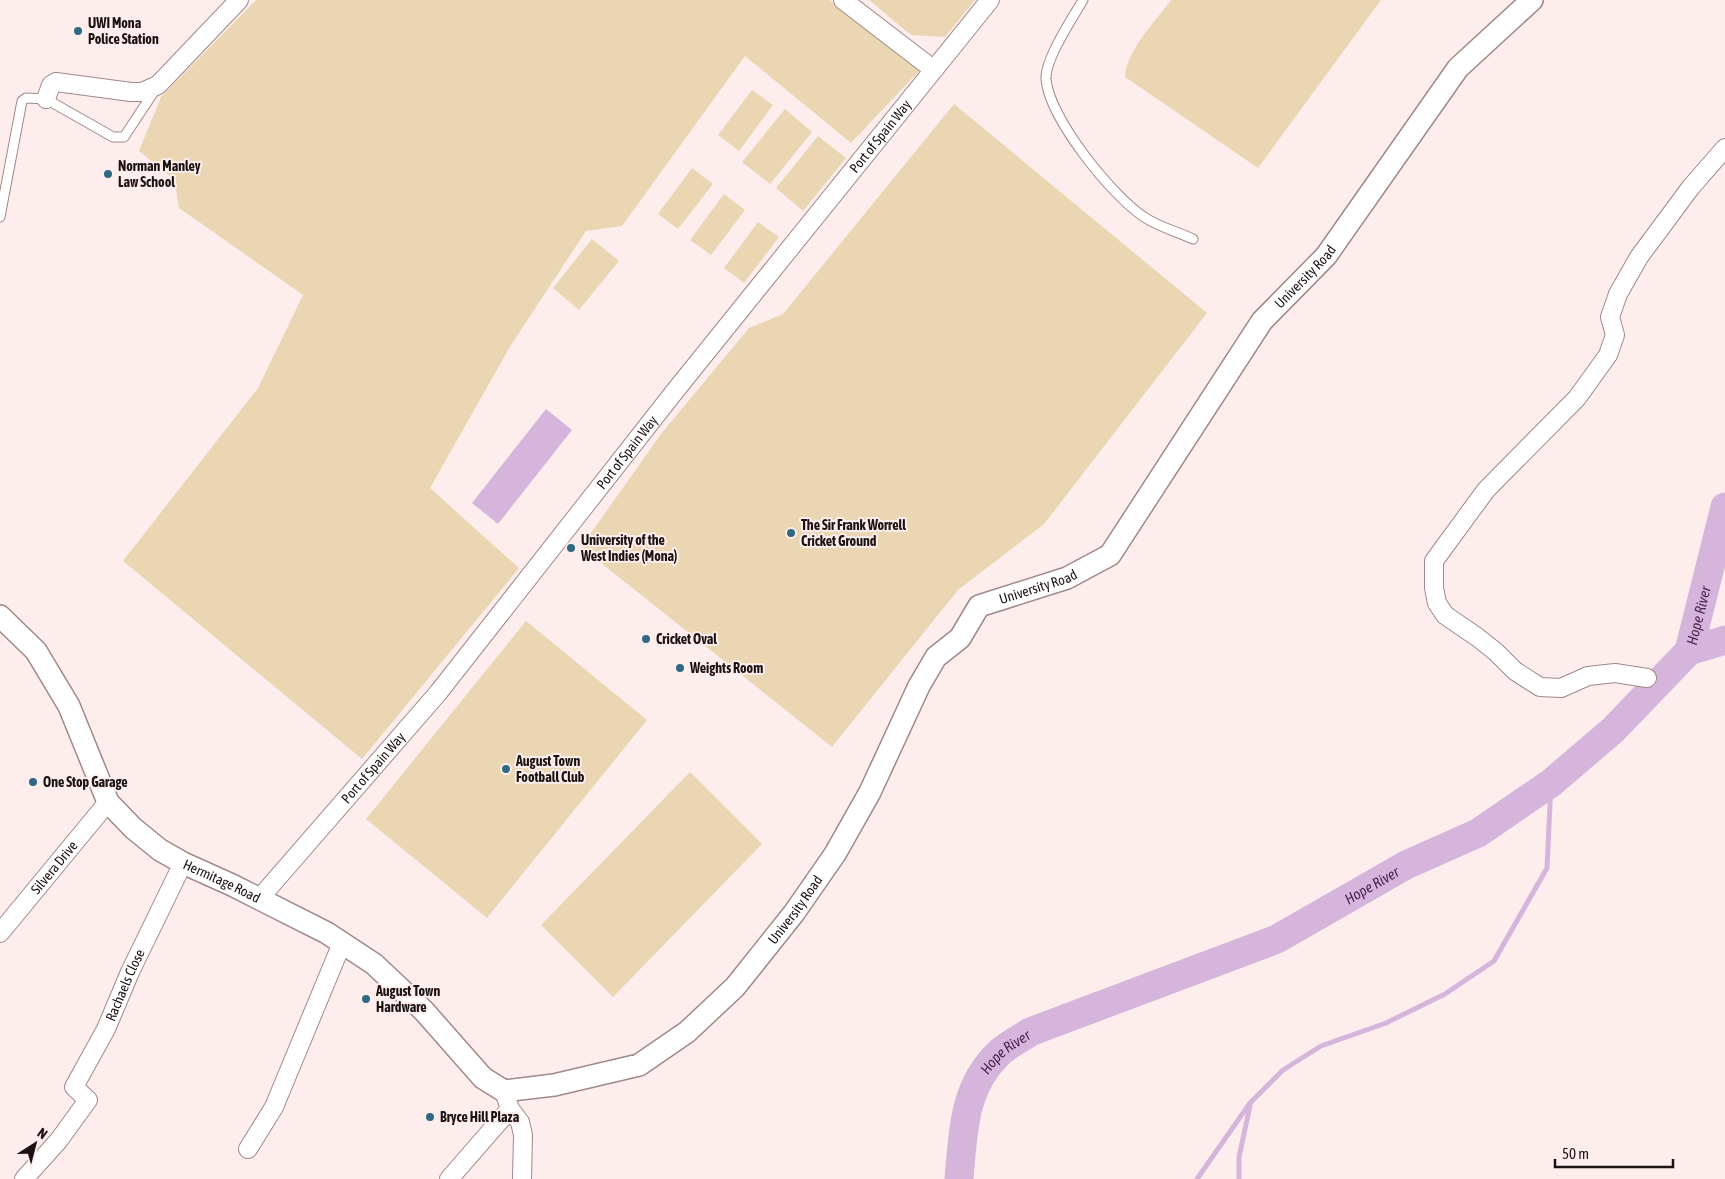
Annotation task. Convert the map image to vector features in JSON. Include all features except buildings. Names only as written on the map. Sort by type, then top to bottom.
[{"type":"street","points":[[46,99],[51,85],[56,82],[131,92],[142,92],[158,85],[239,0]]},
{"type":"street","points":[[843,0],[934,70]]},
{"type":"street","name":"Port of Spain Way","points":[[259,899],[438,693],[675,391],[990,0]]},
{"type":"street","name":"University Road","points":[[507,1100],[554,1085],[639,1066],[687,1032],[735,987],[794,913],[835,854],[870,792],[919,686],[936,658],[960,638],[979,606],[1067,578],[1110,556],[1262,321],[1326,256],[1458,68],[1532,0]]},
{"type":"street","points":[[1647,678],[1615,673],[1588,676],[1561,688],[1540,687],[1515,671],[1496,652],[1445,615],[1437,603],[1434,588],[1434,561],[1486,490],[1577,398],[1608,354],[1615,336],[1610,317],[1618,294],[1639,257],[1691,187],[1725,148]]},
{"type":"street","name":"Hermitage Road","points":[[0,616],[36,651],[69,706],[108,802],[133,828],[160,850],[183,863],[259,899],[342,943],[374,964],[424,1011],[483,1078],[507,1100]]},
{"type":"street","name":"Silvera Drive","points":[[0,933],[108,802]]},
{"type":"street","name":"Rachaels Close","points":[[24,1179],[59,1140],[88,1100],[74,1087],[106,1029],[130,972],[183,863]]},
{"type":"street","points":[[248,1149],[274,1106],[342,943]]},
{"type":"street","points":[[449,1179],[507,1100],[520,1122],[523,1135],[522,1179]]},
{"type":"lane","points":[[1083,0],[1058,40],[1046,78],[1053,106],[1103,181],[1144,217],[1193,239]]},
{"type":"lane","points":[[0,217],[22,101],[30,96],[46,99],[113,137],[120,139],[124,137],[158,85]]},
{"type":"shaded area","points":[[256,0],[830,0],[920,70],[851,143],[745,56],[622,226],[586,231],[511,345],[430,488],[519,568],[362,759],[123,561],[258,388],[303,295],[179,208],[174,179],[139,151],[161,97]]},
{"type":"shaded area","points":[[869,0],[975,0],[945,37],[911,35]]},
{"type":"shaded area","points":[[1171,0],[1381,0],[1258,168],[1125,77],[1136,46]]},
{"type":"shaded area","points":[[752,90],[773,105],[739,151],[718,135]]},
{"type":"shaded area","points":[[954,104],[1207,313],[1044,524],[958,590],[832,747],[581,547],[661,434],[749,328],[783,314]]},
{"type":"shaded area","points":[[785,109],[812,132],[770,184],[742,162]]},
{"type":"shaded area","points":[[818,136],[846,158],[803,211],[776,188]]},
{"type":"shaded area","points":[[692,168],[713,184],[678,229],[658,214]]},
{"type":"shaded area","points":[[724,194],[745,210],[711,255],[690,240]]},
{"type":"shaded area","points":[[758,222],[779,237],[744,283],[724,268]]},
{"type":"shaded area","points":[[592,239],[619,261],[579,310],[553,288]]},
{"type":"shaded area","points":[[546,409],[572,430],[498,524],[472,503]]},
{"type":"shaded area","name":"August Town Football Club","points":[[526,621],[647,720],[487,918],[366,819]]},
{"type":"shaded area","points":[[690,772],[762,844],[613,997],[541,925]]},
{"type":"waterway","name":"Hope River","points":[[959,1179],[964,1128],[971,1096],[986,1067],[1009,1045],[1030,1032],[1277,939],[1406,865],[1478,833],[1551,783],[1613,730],[1689,651],[1725,507]]},
{"type":"waterway","points":[[1689,651],[1725,640]]},
{"type":"waterway","points":[[1197,1179],[1250,1103],[1283,1070],[1321,1046],[1386,1023],[1445,994],[1494,961],[1547,868],[1551,783]]},
{"type":"waterway","points":[[1239,1179],[1239,1157],[1250,1106]]},
{"type":"place","name":"UWI Mona Police Station","points":[[78,31]]},
{"type":"place","name":"Norman Manley Law School","points":[[108,174]]},
{"type":"place","name":"The Sir Frank Worrell Cricket Ground","points":[[791,533]]},
{"type":"place","name":"University of the West Indies (Mona)","points":[[571,548]]},
{"type":"place","name":"Cricket Oval","points":[[646,639]]},
{"type":"place","name":"Weights Room","points":[[680,668]]},
{"type":"place","name":"August Town Football Club","points":[[506,769]]},
{"type":"place","name":"One Stop Garage","points":[[33,782]]},
{"type":"place","name":"August Town Hardware","points":[[366,999]]},
{"type":"place","name":"Bryce Hill Plaza","points":[[430,1117]]}]
